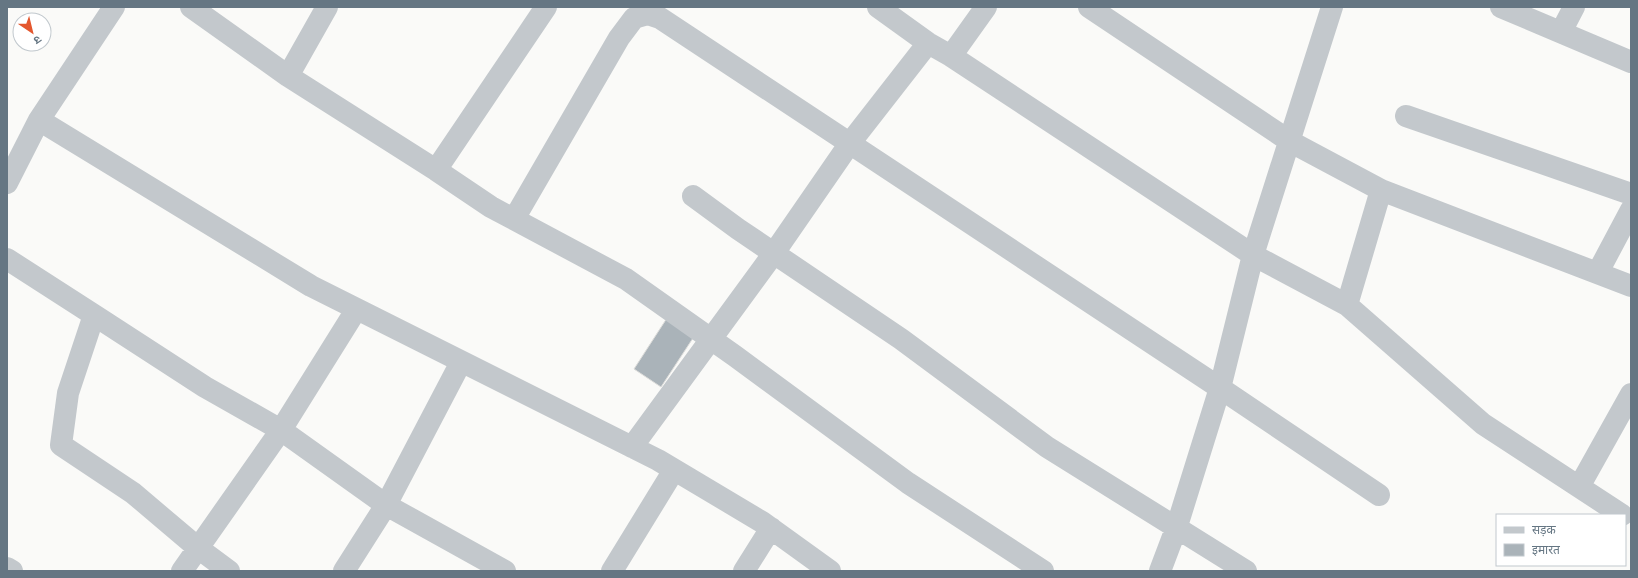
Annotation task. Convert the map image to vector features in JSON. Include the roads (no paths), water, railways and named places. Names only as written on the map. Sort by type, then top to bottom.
[{"type":"street","points":[[9,174],[39,120],[114,7]]},
{"type":"street","points":[[191,7],[288,76],[436,170],[491,207],[626,279],[711,339],[908,483],[1043,571]]},
{"type":"street","points":[[288,76],[327,7]]},
{"type":"street","points":[[436,170],[546,7]]},
{"type":"street","points":[[878,7],[928,43],[951,56],[1254,255],[1347,305],[1483,424],[1620,514]]},
{"type":"street","points":[[951,56],[986,7]]},
{"type":"street","points":[[1089,7],[1291,142],[1381,190],[1598,272],[1631,286]]},
{"type":"street","points":[[1160,571],[1177,526],[1220,388],[1254,255],[1291,142],[1332,7]]},
{"type":"street","points":[[1501,7],[1631,62]]},
{"type":"street","points":[[1561,32],[1574,7]]},
{"type":"street","points":[[514,219],[619,38],[634,18],[648,14],[660,18],[850,143],[1379,495]]},
{"type":"street","points":[[632,447],[774,253],[850,143],[928,43]]},
{"type":"street","points":[[1406,116],[1631,194]]},
{"type":"street","points":[[39,120],[311,286],[356,310],[632,447],[674,470],[771,528],[830,571]]},
{"type":"street","points":[[1347,305],[1381,190]]},
{"type":"street","points":[[693,196],[901,339],[1047,447],[1177,526],[1246,571]]},
{"type":"street","points":[[1598,272],[1631,210]]},
{"type":"street","points":[[7,259],[205,386],[281,430],[386,504],[505,571]]},
{"type":"street","points":[[182,571],[281,430],[356,310]]},
{"type":"street","points":[[94,315],[68,393],[61,445],[133,493],[198,548],[229,571]]},
{"type":"street","points":[[344,571],[386,504],[461,362]]},
{"type":"street","points":[[1579,487],[1631,394]]},
{"type":"street","points":[[612,571],[674,470]]},
{"type":"street","points":[[744,571],[771,528]]},
{"type":"street","points":[[7,568],[12,571]]}]
